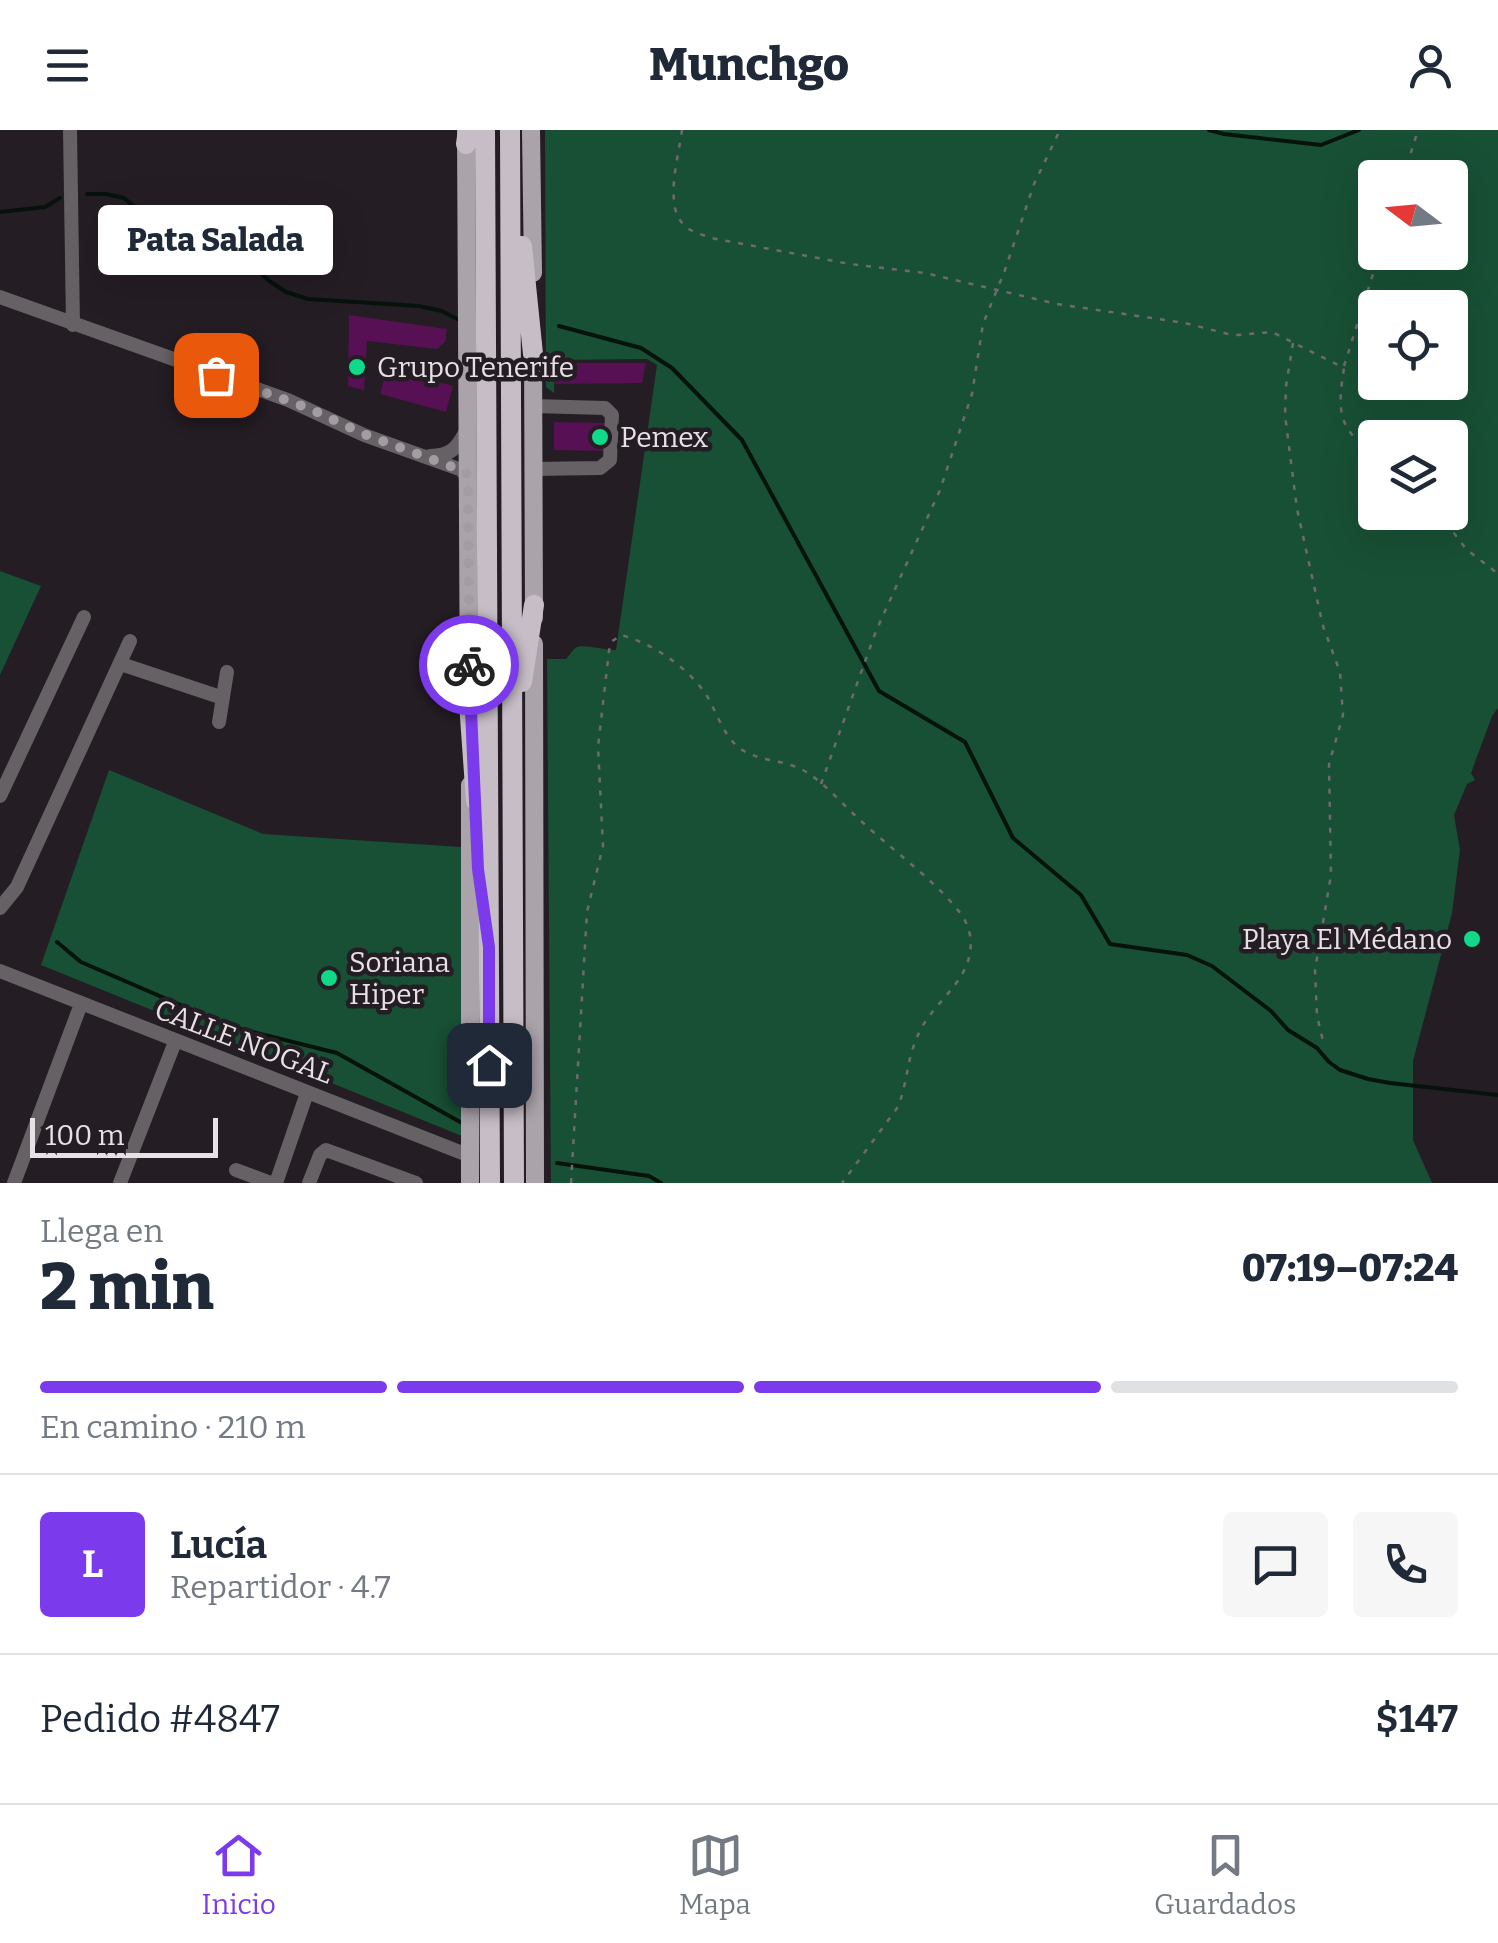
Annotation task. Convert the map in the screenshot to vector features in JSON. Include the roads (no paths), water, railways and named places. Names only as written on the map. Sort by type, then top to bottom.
[{"type":"highway","points":[[485,130],[490,1183]]},
{"type":"highway","points":[[510,130],[533,354]]},
{"type":"highway","points":[[510,130],[514,1183]]},
{"type":"highway","points":[[512,773],[521,731],[521,684],[534,605]]},
{"type":"highway","points":[[470,703],[478,869],[489,947]]},
{"type":"main road","points":[[531,130],[535,1183]]},
{"type":"main road","points":[[467,135],[470,1183]]},
{"type":"street","points":[[70,130],[73,324]]},
{"type":"street","points":[[0,297],[288,400],[364,434],[462,470],[468,479]]},
{"type":"street","points":[[533,406],[605,408],[612,415],[612,450],[610,460],[600,468],[533,469]]},
{"type":"street","points":[[420,454],[438,456],[453,452],[468,428]]},
{"type":"street","points":[[0,796],[84,617]]},
{"type":"street","points":[[0,908],[16,887],[130,641]]},
{"type":"street","points":[[121,664],[223,698]]},
{"type":"street","points":[[219,722],[227,672]]},
{"type":"street","name":"CALLE NOGAL","points":[[0,971],[470,1156]]},
{"type":"street","points":[[14,1183],[81,1004]]},
{"type":"street","points":[[120,1183],[175,1042]]},
{"type":"street","points":[[236,1170],[274,1183],[308,1093]]},
{"type":"street","points":[[310,1183],[320,1155],[326,1150],[416,1183]]},
{"type":"waterway","points":[[1209,130],[1321,145],[1359,130]]},
{"type":"waterway","points":[[87,194],[124,198],[138,210],[154,246],[168,254],[189,236],[240,251],[268,280],[286,292],[308,299],[419,306],[457,319]]},
{"type":"waterway","points":[[0,212],[45,207],[60,198]]},
{"type":"waterway","points":[[559,326],[641,348],[672,368],[742,440],[879,691],[965,742],[1013,838],[1081,895],[1110,944],[1187,955],[1212,966],[1340,1070],[1390,1083],[1498,1095]]},
{"type":"waterway","points":[[57,942],[81,962],[229,1026],[337,1053],[462,1123]]},
{"type":"waterway","points":[[557,1163],[649,1176],[661,1183]]},
{"type":"place","name":"Grupo Tenerife","points":[[357,367]]},
{"type":"place","name":"Pata Salada","points":[[216,375]]},
{"type":"place","name":"Pemex","points":[[600,437]]},
{"type":"place","name":"Playa El Médano","points":[[1472,939]]},
{"type":"place","name":"Soriana Hiper","points":[[329,978]]}]
